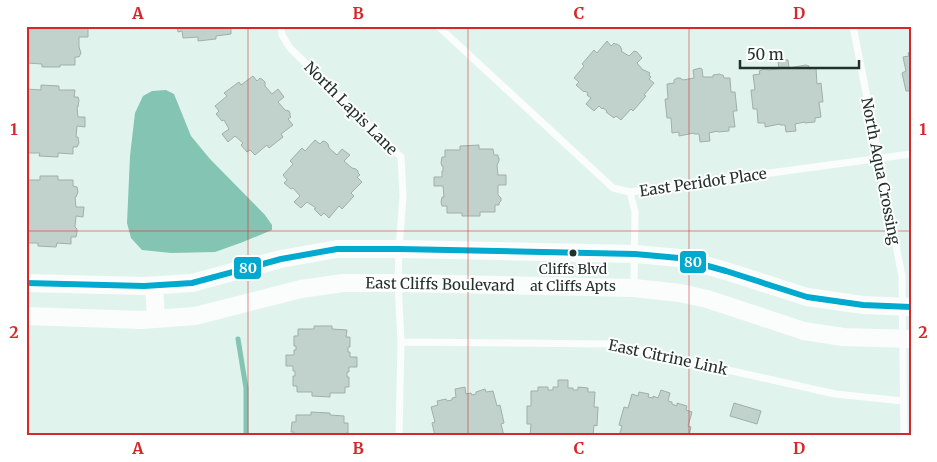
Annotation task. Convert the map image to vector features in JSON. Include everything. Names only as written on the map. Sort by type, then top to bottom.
[{"type":"street","points":[[26,283],[154,286],[192,282],[282,259],[337,249],[635,254],[679,258],[726,270],[807,297],[863,305],[907,306]]},
{"type":"street","name":"East Cliffs Boulevard","points":[[26,316],[142,320],[195,316],[301,289],[343,283],[398,282],[634,288],[680,293],[707,299],[804,330],[843,337],[906,339]]},
{"type":"street","points":[[154,286],[156,319]]},
{"type":"lane","name":"North Lapis Lane","points":[[281,26],[282,34],[290,48],[401,157],[403,196],[398,282],[401,342],[399,436]]},
{"type":"lane","name":"East Peridot Place","points":[[438,26],[613,188],[630,192],[911,154]]},
{"type":"lane","name":"North Aqua Crossing","points":[[853,26],[907,306],[904,436]]},
{"type":"lane","points":[[630,192],[635,212],[634,288]]},
{"type":"lane","name":"East Citrine Link","points":[[401,342],[611,344],[834,394],[904,400]]},
{"type":"shaded area","points":[[166,90],[174,94],[191,136],[210,159],[265,215],[272,225],[272,230],[215,252],[171,253],[142,250],[131,238],[127,223],[130,156],[135,113],[143,96],[152,91]]},
{"type":"building","points":[[26,26],[80,26],[80,28],[88,28],[88,37],[79,37],[81,53],[79,57],[75,57],[75,65],[42,67],[42,64],[27,63]]},
{"type":"building","points":[[177,26],[235,26],[235,28],[231,28],[231,34],[216,36],[216,39],[198,41],[198,37],[183,38],[182,31],[178,32]]},
{"type":"building","points":[[607,41],[611,46],[614,43],[620,46],[621,51],[629,56],[634,51],[637,52],[642,58],[637,63],[643,70],[650,73],[651,77],[649,79],[654,83],[633,111],[631,109],[621,120],[616,116],[614,118],[599,106],[594,111],[586,104],[591,98],[587,95],[588,93],[576,85],[579,82],[574,78],[584,66],[582,64],[594,50],[597,53]]},
{"type":"building","points":[[911,52],[911,96],[910,91],[906,91],[902,73],[906,71],[903,57],[909,56],[908,53]]},
{"type":"building","points":[[788,60],[789,68],[806,65],[809,66],[809,69],[816,68],[817,84],[821,83],[823,102],[819,102],[821,117],[815,118],[815,122],[795,124],[796,131],[786,132],[785,125],[780,124],[765,127],[765,123],[758,123],[757,109],[753,109],[751,90],[755,90],[753,75],[760,74],[759,71],[763,69],[779,69],[778,61]]},
{"type":"building","points":[[702,69],[703,77],[713,77],[713,75],[720,74],[724,78],[730,78],[731,92],[735,92],[737,111],[733,111],[735,127],[729,127],[729,131],[709,133],[710,141],[700,142],[699,134],[679,136],[679,132],[672,133],[671,118],[667,118],[665,99],[668,99],[667,84],[674,83],[674,80],[677,78],[683,80],[694,78],[693,70]]},
{"type":"building","points":[[253,76],[257,81],[260,78],[263,80],[265,86],[272,94],[278,89],[284,97],[278,102],[285,110],[289,111],[291,117],[288,119],[293,125],[281,134],[283,137],[269,148],[267,145],[255,155],[250,150],[247,152],[241,145],[243,143],[235,136],[228,142],[222,134],[229,129],[224,120],[222,121],[216,114],[219,111],[215,106],[227,96],[224,93],[239,82],[241,85]]},
{"type":"building","points":[[41,85],[59,86],[59,90],[75,90],[74,97],[78,97],[79,100],[77,107],[78,117],[85,117],[85,127],[77,126],[76,137],[78,137],[79,143],[77,147],[73,147],[73,154],[58,153],[58,157],[39,156],[40,153],[26,153],[26,89],[41,90]]},
{"type":"building","points":[[315,140],[320,144],[323,141],[326,142],[329,148],[337,155],[342,149],[350,155],[344,161],[358,171],[360,175],[357,177],[362,182],[351,193],[354,196],[342,209],[339,206],[329,218],[324,213],[321,216],[314,209],[316,208],[307,202],[301,208],[294,202],[300,196],[293,188],[291,189],[284,183],[287,180],[283,175],[293,164],[290,161],[302,148],[305,151]]},
{"type":"building","points":[[479,145],[479,149],[493,149],[494,155],[498,155],[499,158],[497,165],[498,175],[506,175],[506,185],[498,185],[498,195],[501,201],[499,205],[495,205],[495,212],[480,212],[480,216],[462,216],[462,213],[447,213],[447,206],[442,206],[441,202],[442,197],[444,197],[443,186],[434,186],[434,177],[442,177],[443,166],[441,163],[442,157],[445,157],[445,150],[460,150],[460,146]]},
{"type":"building","points":[[40,176],[58,176],[58,180],[73,180],[73,186],[77,187],[76,207],[84,207],[83,217],[76,216],[75,227],[77,232],[76,237],[71,237],[71,244],[57,243],[56,247],[38,246],[38,243],[26,243],[26,180],[40,180]]},
{"type":"building","points":[[314,326],[332,326],[332,329],[347,330],[346,337],[350,337],[348,352],[350,352],[350,357],[357,357],[357,367],[349,367],[347,377],[349,377],[349,387],[345,387],[345,393],[330,393],[330,397],[312,396],[312,392],[297,392],[297,386],[293,386],[295,371],[293,371],[293,366],[286,366],[286,355],[294,355],[296,346],[294,346],[294,336],[298,336],[298,329],[314,329]]},
{"type":"building","points":[[558,380],[568,380],[568,388],[573,388],[573,390],[578,390],[578,387],[588,388],[588,392],[595,392],[594,407],[598,407],[597,426],[594,425],[593,436],[530,436],[531,424],[527,424],[527,406],[531,406],[531,391],[538,391],[538,387],[548,387],[548,390],[553,390],[553,387],[558,387]]},
{"type":"building","points":[[465,387],[466,394],[471,393],[472,395],[485,389],[486,392],[493,391],[497,406],[500,405],[504,423],[501,424],[504,436],[435,436],[432,423],[435,422],[431,407],[438,405],[437,401],[452,400],[452,398],[456,397],[455,389]]},
{"type":"building","points":[[661,390],[670,393],[668,401],[672,402],[672,404],[677,406],[677,403],[687,406],[686,410],[692,412],[688,426],[691,427],[689,436],[619,436],[622,426],[619,425],[624,407],[628,408],[632,394],[638,396],[639,392],[649,394],[648,397],[658,398]]},
{"type":"building","points":[[734,403],[761,411],[757,424],[730,416]]},
{"type":"building","points":[[311,412],[344,416],[344,423],[348,423],[348,433],[346,433],[346,436],[294,436],[294,432],[291,432],[292,422],[296,422],[296,415],[311,415]]},
{"type":"waterway","points":[[238,339],[246,388],[246,436]]},
{"type":"transit line","name":"80","points":[[26,283],[144,286],[192,283],[281,259],[337,249],[635,254],[679,258],[807,297],[863,305],[911,307]]},
{"type":"place","name":"Cliffs Blvd at Cliffs Apts","points":[[573,253]]}]
